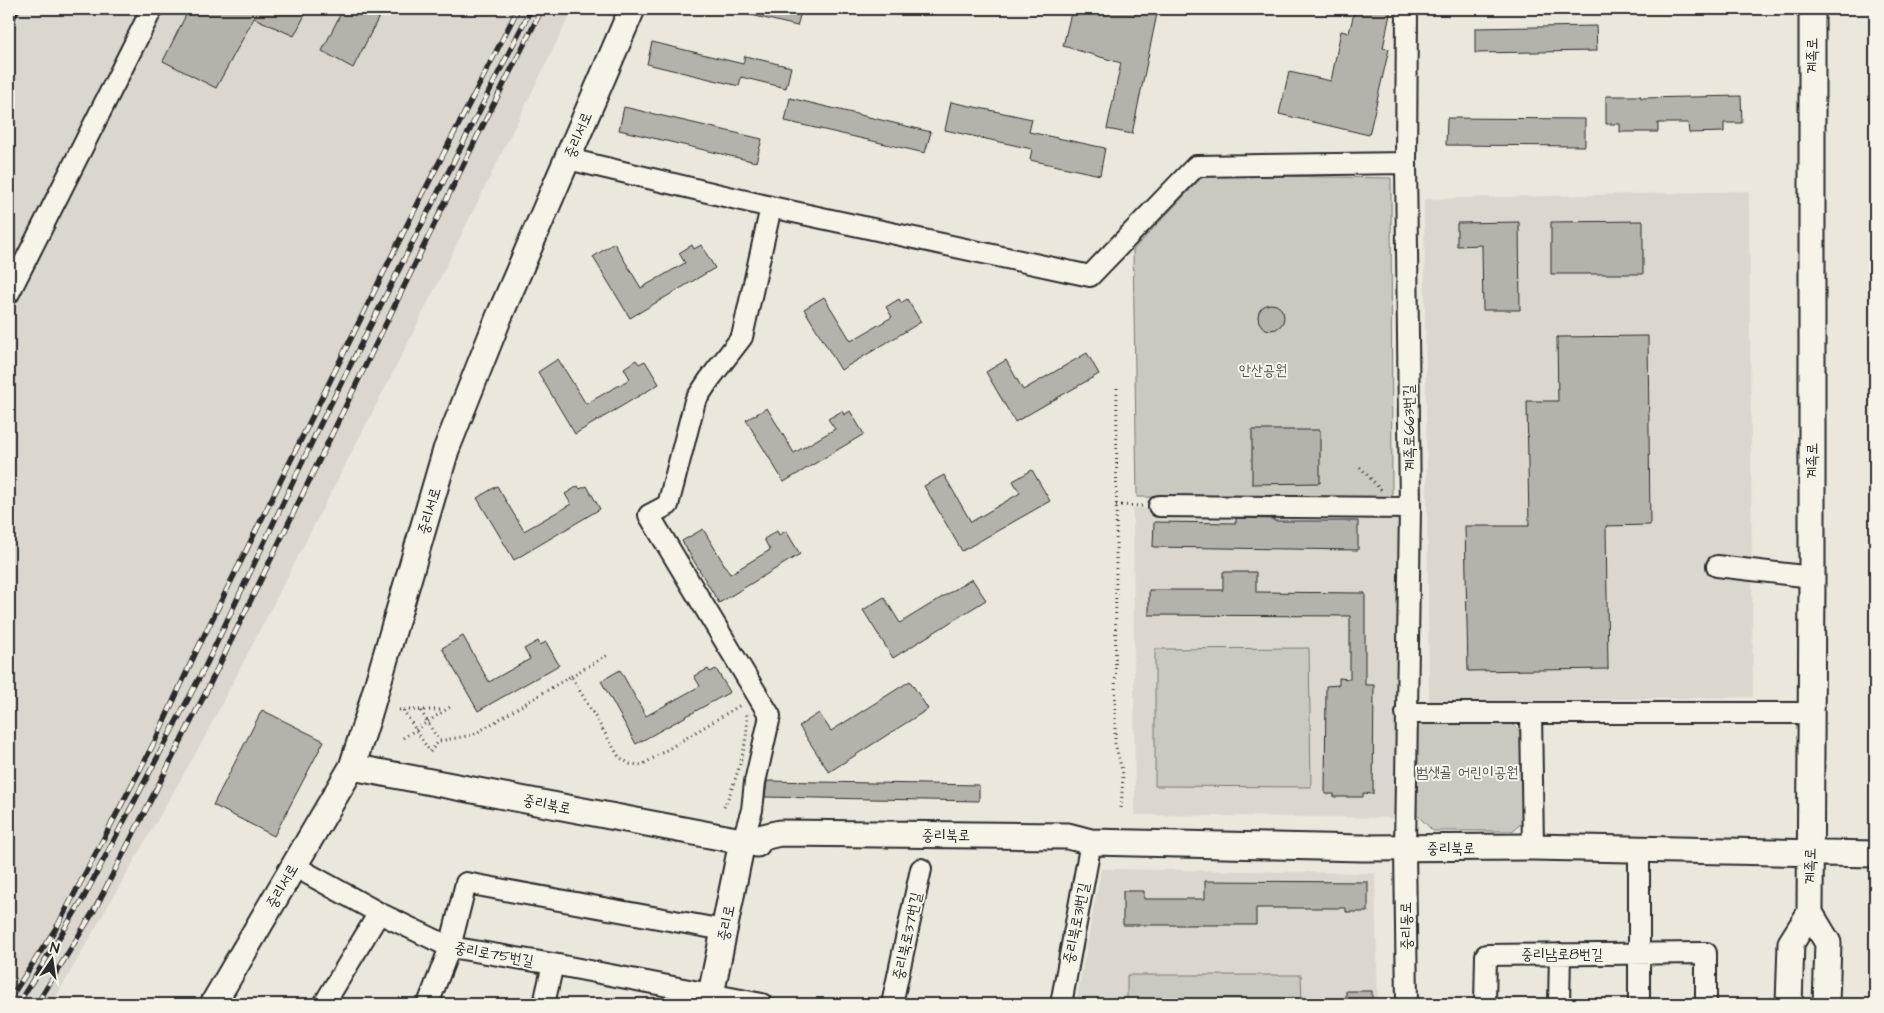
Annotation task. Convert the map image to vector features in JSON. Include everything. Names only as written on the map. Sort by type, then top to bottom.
[{"type":"main road","name":"중리서로","points":[[213,1004],[352,767],[446,450],[499,318],[632,9]]},
{"type":"main road","name":"계족로","points":[[1810,913],[1812,9]]},
{"type":"main road","name":"중리북로","points":[[352,767],[742,842],[780,833],[1068,836],[1091,842],[1404,848],[1533,847],[1875,854]]},
{"type":"main road","name":"중리로","points":[[710,999],[742,842]]},
{"type":"main road","points":[[1789,1004],[1791,944],[1810,913],[1828,942],[1826,1004]]},
{"type":"street","points":[[9,293],[152,9]]},
{"type":"street","name":"계족로663번길","points":[[1404,848],[1410,508],[1406,163],[1407,9]]},
{"type":"street","points":[[568,158],[771,207],[1090,276],[1196,166],[1406,163]]},
{"type":"street","points":[[742,842],[752,810],[755,782],[770,716],[649,515],[668,505],[695,401],[742,337],[771,207]]},
{"type":"street","points":[[1158,506],[1410,508]]},
{"type":"street","points":[[1717,566],[1812,577]]},
{"type":"street","points":[[1406,713],[1811,713]]},
{"type":"street","points":[[1531,713],[1533,847]]},
{"type":"street","name":"중리북로31번길","points":[[1061,1004],[1091,842]]},
{"type":"street","name":"중리동로","points":[[1404,848],[1407,1004]]},
{"type":"street","points":[[1639,849],[1639,1004]]},
{"type":"street","name":"중리로75번길","points":[[294,866],[379,913],[450,947],[553,964],[710,999],[762,1004]]},
{"type":"street","name":"중리북로37번길","points":[[892,1004],[921,869]]},
{"type":"street","points":[[428,1004],[450,947],[466,883],[724,930]]},
{"type":"street","points":[[324,1004],[379,913]]},
{"type":"street","name":"중리남로8번길","points":[[1485,1004],[1486,955],[1706,953],[1706,1004]]},
{"type":"street","points":[[1559,1004],[1560,954]]},
{"type":"street","points":[[544,1004],[553,964]]},
{"type":"path","points":[[1117,388],[1115,743],[1123,774],[1120,811]]},
{"type":"path","points":[[1360,467],[1384,492]]},
{"type":"path","points":[[1116,505],[1158,506]]},
{"type":"path","points":[[446,710],[401,710],[430,752],[440,741],[473,735],[608,655]]},
{"type":"path","points":[[571,676],[619,757],[630,764],[642,765],[744,703],[748,719],[746,735],[734,785],[724,808]]},
{"type":"path","points":[[403,738],[453,705]]},
{"type":"path","points":[[421,710],[440,741]]},
{"type":"shaded area","points":[[9,9],[573,9],[398,363],[202,742],[52,1004],[9,1004]]},
{"type":"shaded area","points":[[1749,191],[1753,697],[1429,702],[1424,199]]},
{"type":"shaded area","points":[[1133,508],[1399,513],[1397,818],[1135,815]]},
{"type":"shaded area","points":[[1101,869],[1375,873],[1378,1004],[1076,1004]]},
{"type":"green space","name":"안산공원","points":[[1204,175],[1391,178],[1392,500],[1137,497],[1133,250]]},
{"type":"green space","points":[[1309,648],[1311,787],[1155,786],[1155,649]]},
{"type":"green space","name":"범샛골 어린이공원","points":[[1414,718],[1507,718],[1520,732],[1522,823],[1512,831],[1433,831],[1414,812]]},
{"type":"green space","points":[[1127,975],[1301,975],[1302,1004],[1127,1004]]},
{"type":"building","points":[[189,9],[308,9],[294,36],[254,18],[216,88],[163,61]]},
{"type":"building","points":[[343,9],[383,9],[353,68],[322,51]]},
{"type":"building","points":[[748,9],[802,9],[797,26],[747,14]]},
{"type":"building","points":[[1072,9],[1158,9],[1132,134],[1107,129],[1121,63],[1063,46]]},
{"type":"building","points":[[1355,9],[1391,9],[1383,48],[1389,49],[1369,135],[1279,114],[1289,72],[1331,81],[1341,31],[1349,33]]},
{"type":"building","points":[[1596,26],[1597,51],[1475,53],[1475,28]]},
{"type":"building","points":[[652,42],[743,64],[745,56],[791,67],[786,88],[741,77],[739,86],[647,64]]},
{"type":"building","points":[[1606,96],[1641,96],[1641,98],[1741,96],[1742,123],[1724,123],[1724,132],[1689,133],[1688,123],[1658,123],[1658,132],[1620,132],[1620,124],[1606,124]]},
{"type":"building","points":[[790,98],[931,132],[925,153],[785,121]]},
{"type":"building","points":[[951,102],[1032,119],[1029,132],[1105,148],[1100,175],[1030,160],[1032,149],[945,130]]},
{"type":"building","points":[[624,107],[762,139],[756,162],[619,130]]},
{"type":"building","points":[[1447,118],[1585,119],[1585,146],[1446,145]]},
{"type":"building","points":[[1643,221],[1643,274],[1551,274],[1551,222]]},
{"type":"building","points":[[1519,222],[1520,310],[1483,310],[1482,245],[1457,246],[1457,223]]},
{"type":"building","points":[[614,243],[641,288],[685,263],[679,253],[692,245],[694,249],[701,245],[715,268],[630,318],[593,257]]},
{"type":"building","points":[[824,297],[851,341],[892,317],[886,307],[899,299],[901,303],[907,299],[921,322],[841,370],[804,309]]},
{"type":"building","points":[[1271,304],[1281,307],[1284,317],[1281,327],[1271,330],[1261,327],[1258,317],[1261,307]]},
{"type":"building","points":[[1648,336],[1650,525],[1606,526],[1608,669],[1468,671],[1465,526],[1529,526],[1527,401],[1558,401],[1557,337]]},
{"type":"building","points":[[1087,353],[1099,374],[1015,422],[986,372],[1006,360],[1023,390]]},
{"type":"building","points":[[558,359],[586,404],[630,379],[624,368],[636,360],[639,364],[645,361],[659,384],[575,434],[538,372]]},
{"type":"building","points":[[767,408],[794,453],[835,429],[828,419],[842,411],[844,415],[850,411],[864,434],[784,482],[746,420]]},
{"type":"building","points":[[1252,430],[1320,430],[1320,483],[1252,484]]},
{"type":"building","points":[[1032,470],[1050,501],[962,551],[924,486],[944,475],[971,522],[1020,493],[1013,481]]},
{"type":"building","points":[[497,486],[524,531],[571,504],[565,494],[578,486],[580,489],[587,486],[600,509],[514,560],[477,498]]},
{"type":"building","points":[[1236,518],[1274,519],[1274,521],[1358,521],[1358,550],[1153,547],[1154,522],[1236,523]]},
{"type":"building","points":[[703,529],[730,574],[770,550],[764,539],[777,531],[779,535],[786,531],[800,554],[719,603],[682,541]]},
{"type":"building","points":[[1223,572],[1256,572],[1256,592],[1365,593],[1365,685],[1374,685],[1373,794],[1363,793],[1363,797],[1334,797],[1334,794],[1325,794],[1326,686],[1339,685],[1339,678],[1350,679],[1350,616],[1149,615],[1149,590],[1223,590]]},
{"type":"building","points":[[972,579],[986,600],[893,658],[863,610],[884,597],[900,623]]},
{"type":"building","points":[[463,636],[489,682],[530,659],[524,649],[538,641],[540,645],[546,642],[559,665],[478,711],[442,648]]},
{"type":"building","points":[[708,669],[710,672],[716,669],[730,692],[636,744],[601,681],[620,670],[646,716],[700,686],[694,676]]},
{"type":"building","points":[[910,681],[928,709],[829,772],[799,726],[819,713],[831,731]]},
{"type":"building","points":[[262,710],[324,741],[274,836],[213,805]]},
{"type":"building","points":[[767,781],[979,785],[979,801],[765,797]]},
{"type":"building","points":[[1205,881],[1368,882],[1368,912],[1346,912],[1346,908],[1256,908],[1256,925],[1123,925],[1123,891],[1144,891],[1144,899],[1205,899]]},
{"type":"building","points":[[1346,991],[1372,991],[1372,1004],[1346,1004]]},
{"type":"railway","points":[[9,26],[18,9]]},
{"type":"railway","points":[[9,1000],[58,925],[155,741],[195,654],[411,217],[518,9]]},
{"type":"railway","points":[[18,1004],[83,899],[205,667],[320,425],[531,9]]},
{"type":"railway","points":[[37,1004],[95,909],[204,696],[478,135],[542,9]]}]
